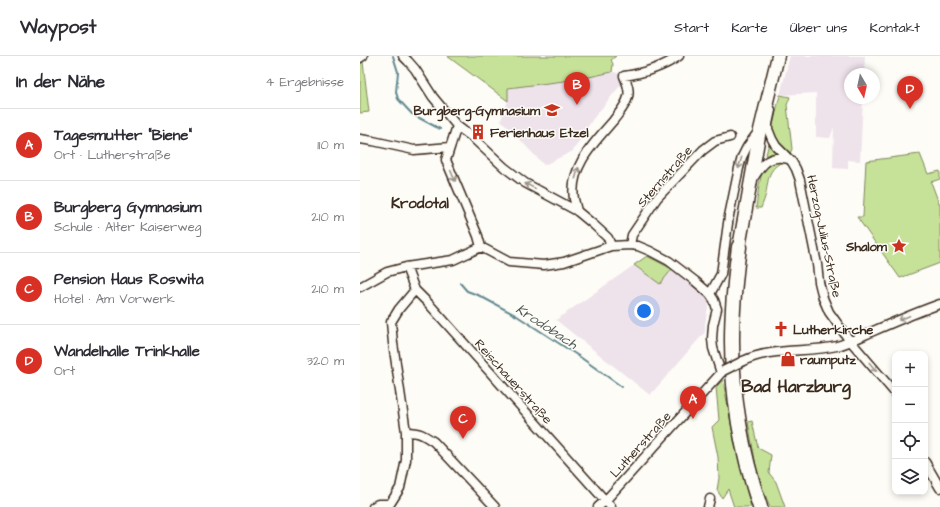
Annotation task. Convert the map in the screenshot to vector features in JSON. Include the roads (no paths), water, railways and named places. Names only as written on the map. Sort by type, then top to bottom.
[{"type":"highway","points":[[739,247],[733,308],[733,375],[742,440],[760,507]]},
{"type":"main road","name":"Herzog-Julius-Straße","points":[[767,100],[778,56]]},
{"type":"main road","points":[[739,247],[760,130],[767,100]]},
{"type":"street","points":[[403,56],[415,69],[433,97],[457,126],[473,138],[504,167],[525,183],[577,211],[594,224],[608,238],[611,246]]},
{"type":"street","points":[[577,211],[574,192],[579,166],[587,153],[625,104],[628,98],[628,90],[624,76],[641,74],[656,69],[668,64],[679,56]]},
{"type":"street","name":"Herzog-Julius-Straße","points":[[767,100],[771,110],[768,124],[770,134],[776,146],[792,162],[802,185],[819,282],[823,298],[829,312],[850,341],[892,390]]},
{"type":"street","points":[[457,126],[446,160],[478,236],[481,247],[509,262],[544,265],[564,262],[611,246],[638,246],[650,251],[669,261],[695,280],[710,294],[714,300],[716,309],[712,339],[713,348],[722,372]]},
{"type":"street","points":[[710,294],[721,274],[730,216],[742,157],[747,147],[760,130]]},
{"type":"street","name":"Sternstraße","points":[[630,245],[632,236],[657,198],[678,175],[703,150],[715,141],[730,137]]},
{"type":"street","points":[[360,139],[414,150],[450,147]]},
{"type":"street","points":[[751,181],[760,167],[767,161],[779,157],[788,159]]},
{"type":"street","points":[[360,287],[387,272],[406,267],[453,260],[481,247]]},
{"type":"street","name":"Reischauerstraße","points":[[406,267],[416,290],[608,504]]},
{"type":"street","points":[[373,507],[378,504],[390,505],[400,488],[406,460],[406,432],[391,322],[399,309],[416,290]]},
{"type":"street","name":"Lutherstraße","points":[[598,507],[608,504],[722,372],[752,357],[784,351],[824,349],[839,345],[909,315],[940,304]]},
{"type":"street","points":[[406,432],[423,434],[434,442],[495,507]]},
{"type":"street","points":[[928,467],[940,488]]},
{"type":"street","points":[[708,507],[710,498]]},
{"type":"waterway","name":"Krodobach","points":[[393,56],[398,72],[396,92],[398,99],[412,114],[440,129]]},
{"type":"waterway","name":"Krodobach","points":[[460,283],[467,291],[478,295],[517,316],[580,357],[622,387]]},
{"type":"place","name":"Burgberg Gymnasium","points":[[577,105]]},
{"type":"place","name":"Wandelhalle Trinkhalle","points":[[910,109]]},
{"type":"place","name":"Burgberg-Gymnasium","points":[[552,110]]},
{"type":"place","name":"Ferienhaus Etzel","points":[[478,132]]},
{"type":"place","name":"Shalom","points":[[899,246]]},
{"type":"place","name":"Lutherkirche","points":[[781,329]]},
{"type":"place","name":"raumputz","points":[[788,359]]},
{"type":"place","name":"Tagesmutter \"Biene\"","points":[[693,419]]},
{"type":"place","name":"Pension Haus Roswita","points":[[463,439]]},
{"type":"district","name":"Krodotal","points":[[420,203]]},
{"type":"district","name":"Bad Harzburg","points":[[796,386]]}]
